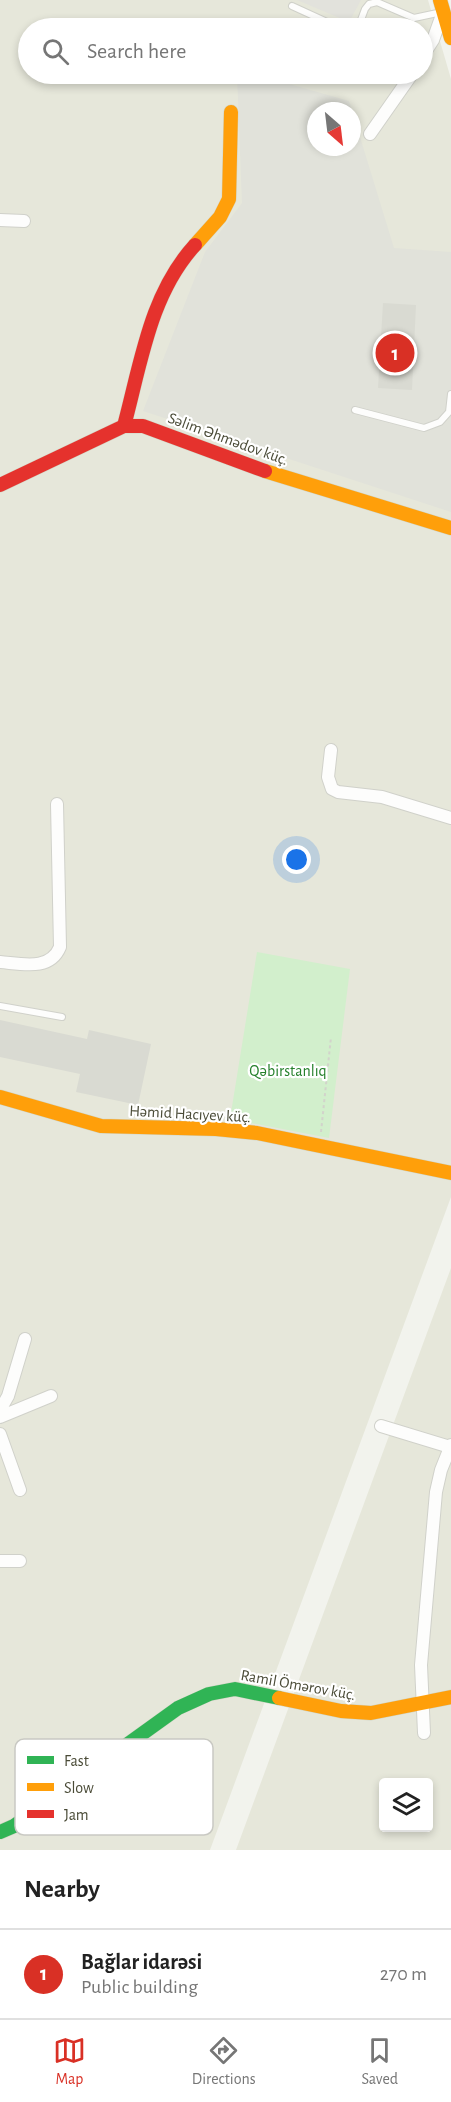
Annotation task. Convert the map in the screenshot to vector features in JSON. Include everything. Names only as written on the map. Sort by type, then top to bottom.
[{"type":"street","points":[[445,5],[451,38]]},
{"type":"street","points":[[433,40],[445,5]]},
{"type":"street","points":[[370,134],[405,84]]},
{"type":"street","points":[[0,485],[124,426],[158,299],[177,264],[220,217],[229,200],[231,112]]},
{"type":"street","points":[[0,220],[24,221]]},
{"type":"street","name":"Səlim Əhmədov küç.","points":[[124,426],[143,426],[168,433],[265,471],[451,528]]},
{"type":"street","points":[[331,750],[328,777],[332,789],[338,792],[382,797],[451,818]]},
{"type":"street","points":[[0,962],[46,964],[56,958],[60,947],[57,804]]},
{"type":"street","name":"Həmid Hacıyev küç.","points":[[0,1097],[101,1126],[216,1129],[257,1133],[451,1173]]},
{"type":"street","points":[[0,1410],[8,1396],[25,1339]]},
{"type":"street","points":[[0,1417],[51,1396]]},
{"type":"street","points":[[381,1426],[451,1446],[436,1492],[421,1665],[424,1733]]},
{"type":"street","points":[[0,1434],[20,1490]]},
{"type":"street","points":[[0,1561],[20,1561]]},
{"type":"street","name":"Ramil Ömərov küç.","points":[[135,1739],[178,1708],[209,1694],[235,1689],[341,1711],[371,1713],[451,1697]]},
{"type":"street","name":"Ramil Ömərov küç.","points":[[0,1832],[15,1825]]},
{"type":"lane","points":[[362,18],[369,4],[377,2],[414,18],[445,5]]},
{"type":"lane","points":[[292,6],[318,18]]},
{"type":"lane","points":[[355,410],[424,428],[440,422],[449,412],[451,394]]},
{"type":"lane","points":[[0,1006],[62,1017]]},
{"type":"path","points":[[319,1147],[331,1036]]},
{"type":"shaded area","points":[[0,0],[428,0],[451,79],[451,1197],[210,1850],[0,1850]]},
{"type":"shaded area","points":[[297,0],[361,0],[351,18],[340,18]]},
{"type":"shaded area","points":[[237,84],[289,84],[349,101],[307,102],[307,156],[361,156],[361,140],[394,248],[451,252],[451,512],[143,411],[205,252],[242,203]]},
{"type":"shaded area","points":[[451,1268],[451,1850],[236,1850]]},
{"type":"green space","name":"Qəbirstanlıq","points":[[257,952],[350,969],[329,1138],[230,1119]]},
{"type":"building","points":[[383,303],[416,305],[412,390],[378,388]]},
{"type":"building","points":[[0,1020],[87,1039],[89,1030],[151,1044],[138,1105],[76,1092],[80,1074],[0,1057]]},
{"type":"traffic: fast","points":[[135,1739],[178,1708],[209,1694],[235,1689],[279,1698]]},
{"type":"traffic: fast","points":[[0,1832],[15,1825]]},
{"type":"traffic: slow","points":[[440,0],[451,38]]},
{"type":"traffic: slow","points":[[195,245],[220,217],[229,199],[231,112]]},
{"type":"traffic: slow","points":[[265,471],[451,528]]},
{"type":"traffic: slow","points":[[0,1097],[101,1126],[216,1129],[257,1133],[451,1173]]},
{"type":"traffic: slow","points":[[279,1698],[341,1711],[371,1713],[451,1697]]},
{"type":"traffic: jam","points":[[124,426],[142,354],[157,307],[167,285],[195,245]]},
{"type":"traffic: jam","points":[[0,485],[124,426],[143,426],[265,471]]},
{"type":"place","name":"Bağlar idarəsi","points":[[395,353]]}]
